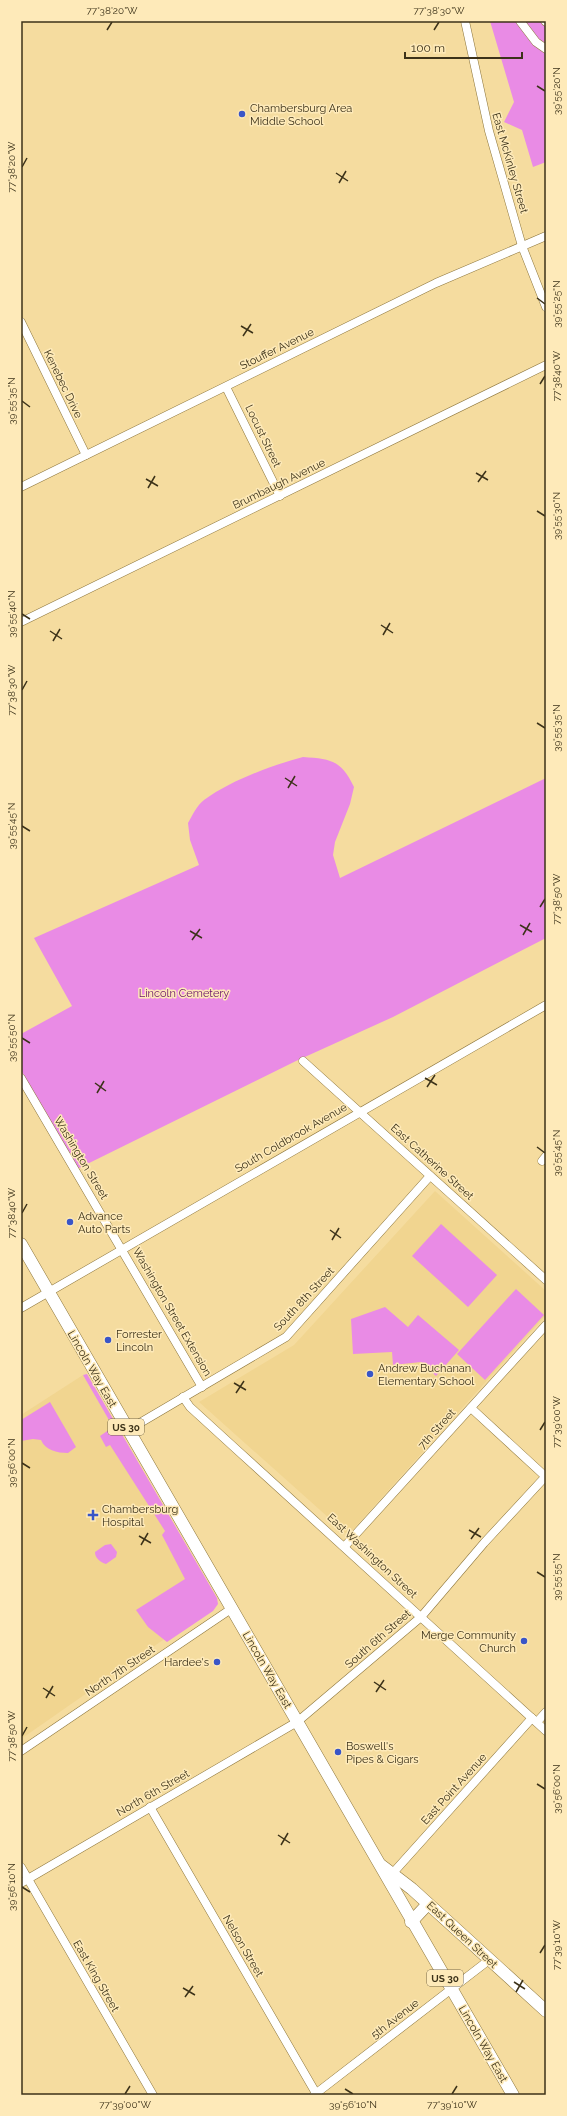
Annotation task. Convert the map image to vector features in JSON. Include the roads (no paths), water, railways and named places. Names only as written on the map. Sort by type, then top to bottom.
[{"type":"highway","name":"Lincoln Way East","points":[[21,1244],[297,1722],[376,1862],[513,2095]]},
{"type":"highway","name":"East Queen Street","points":[[376,1862],[428,1904],[546,2011]]},
{"type":"highway","points":[[411,1922],[428,1904]]},
{"type":"street","name":"East McKinley Street","points":[[465,21],[489,131],[522,246],[546,307]]},
{"type":"street","points":[[520,21],[536,42],[546,49]]},
{"type":"street","name":"Stouffer Avenue","points":[[21,488],[436,283],[546,236]]},
{"type":"street","name":"Kenebec Drive","points":[[21,322],[86,455]]},
{"type":"street","name":"Brumbaugh Avenue","points":[[21,622],[546,365]]},
{"type":"street","name":"Locust Street","points":[[226,387],[280,496]]},
{"type":"street","name":"South Coldbrook Avenue","points":[[21,1308],[546,1006]]},
{"type":"street","name":"East Catherine Street","points":[[303,1061],[546,1280]]},
{"type":"street","name":"Washington Street","points":[[21,1078],[122,1249]]},
{"type":"street","name":"South 8th Street","points":[[128,1430],[286,1337],[430,1176]]},
{"type":"street","name":"Washington Street Extension","points":[[122,1249],[202,1387]]},
{"type":"street","name":"7th Street","points":[[345,1546],[546,1326]]},
{"type":"street","name":"East Washington Street","points":[[183,1397],[190,1407],[345,1546],[546,1731]]},
{"type":"street","points":[[471,1408],[546,1476]]},
{"type":"street","name":"South 6th Street","points":[[297,1722],[421,1617],[484,1542],[546,1476]]},
{"type":"street","name":"North 7th Street","points":[[21,1751],[231,1609]]},
{"type":"street","name":"East Point Avenue","points":[[392,1874],[534,1720],[546,1712]]},
{"type":"street","name":"North 6th Street","points":[[24,1881],[297,1722]]},
{"type":"street","name":"Nelson Street","points":[[150,1808],[315,2094]]},
{"type":"street","name":"East King Street","points":[[21,1867],[24,1881],[153,2095]]},
{"type":"street","name":"5th Avenue","points":[[315,2094],[489,1960]]},
{"type":"place","name":"Chambersburg Area Middle School","points":[[242,114]]},
{"type":"place","name":"Advance Auto Parts","points":[[70,1222]]},
{"type":"place","name":"Forrester Lincoln","points":[[108,1340]]},
{"type":"place","name":"Andrew Buchanan Elementary School","points":[[370,1374]]},
{"type":"place","name":"Chambersburg Hospital","points":[[93,1515]]},
{"type":"place","name":"Merge Community Church","points":[[524,1641]]},
{"type":"place","name":"Hardee's","points":[[217,1662]]},
{"type":"place","name":"Boswell's Pipes & Cigars","points":[[338,1752]]},
{"type":"park label","name":"Lincoln Cemetery","points":[[184,993]]}]
